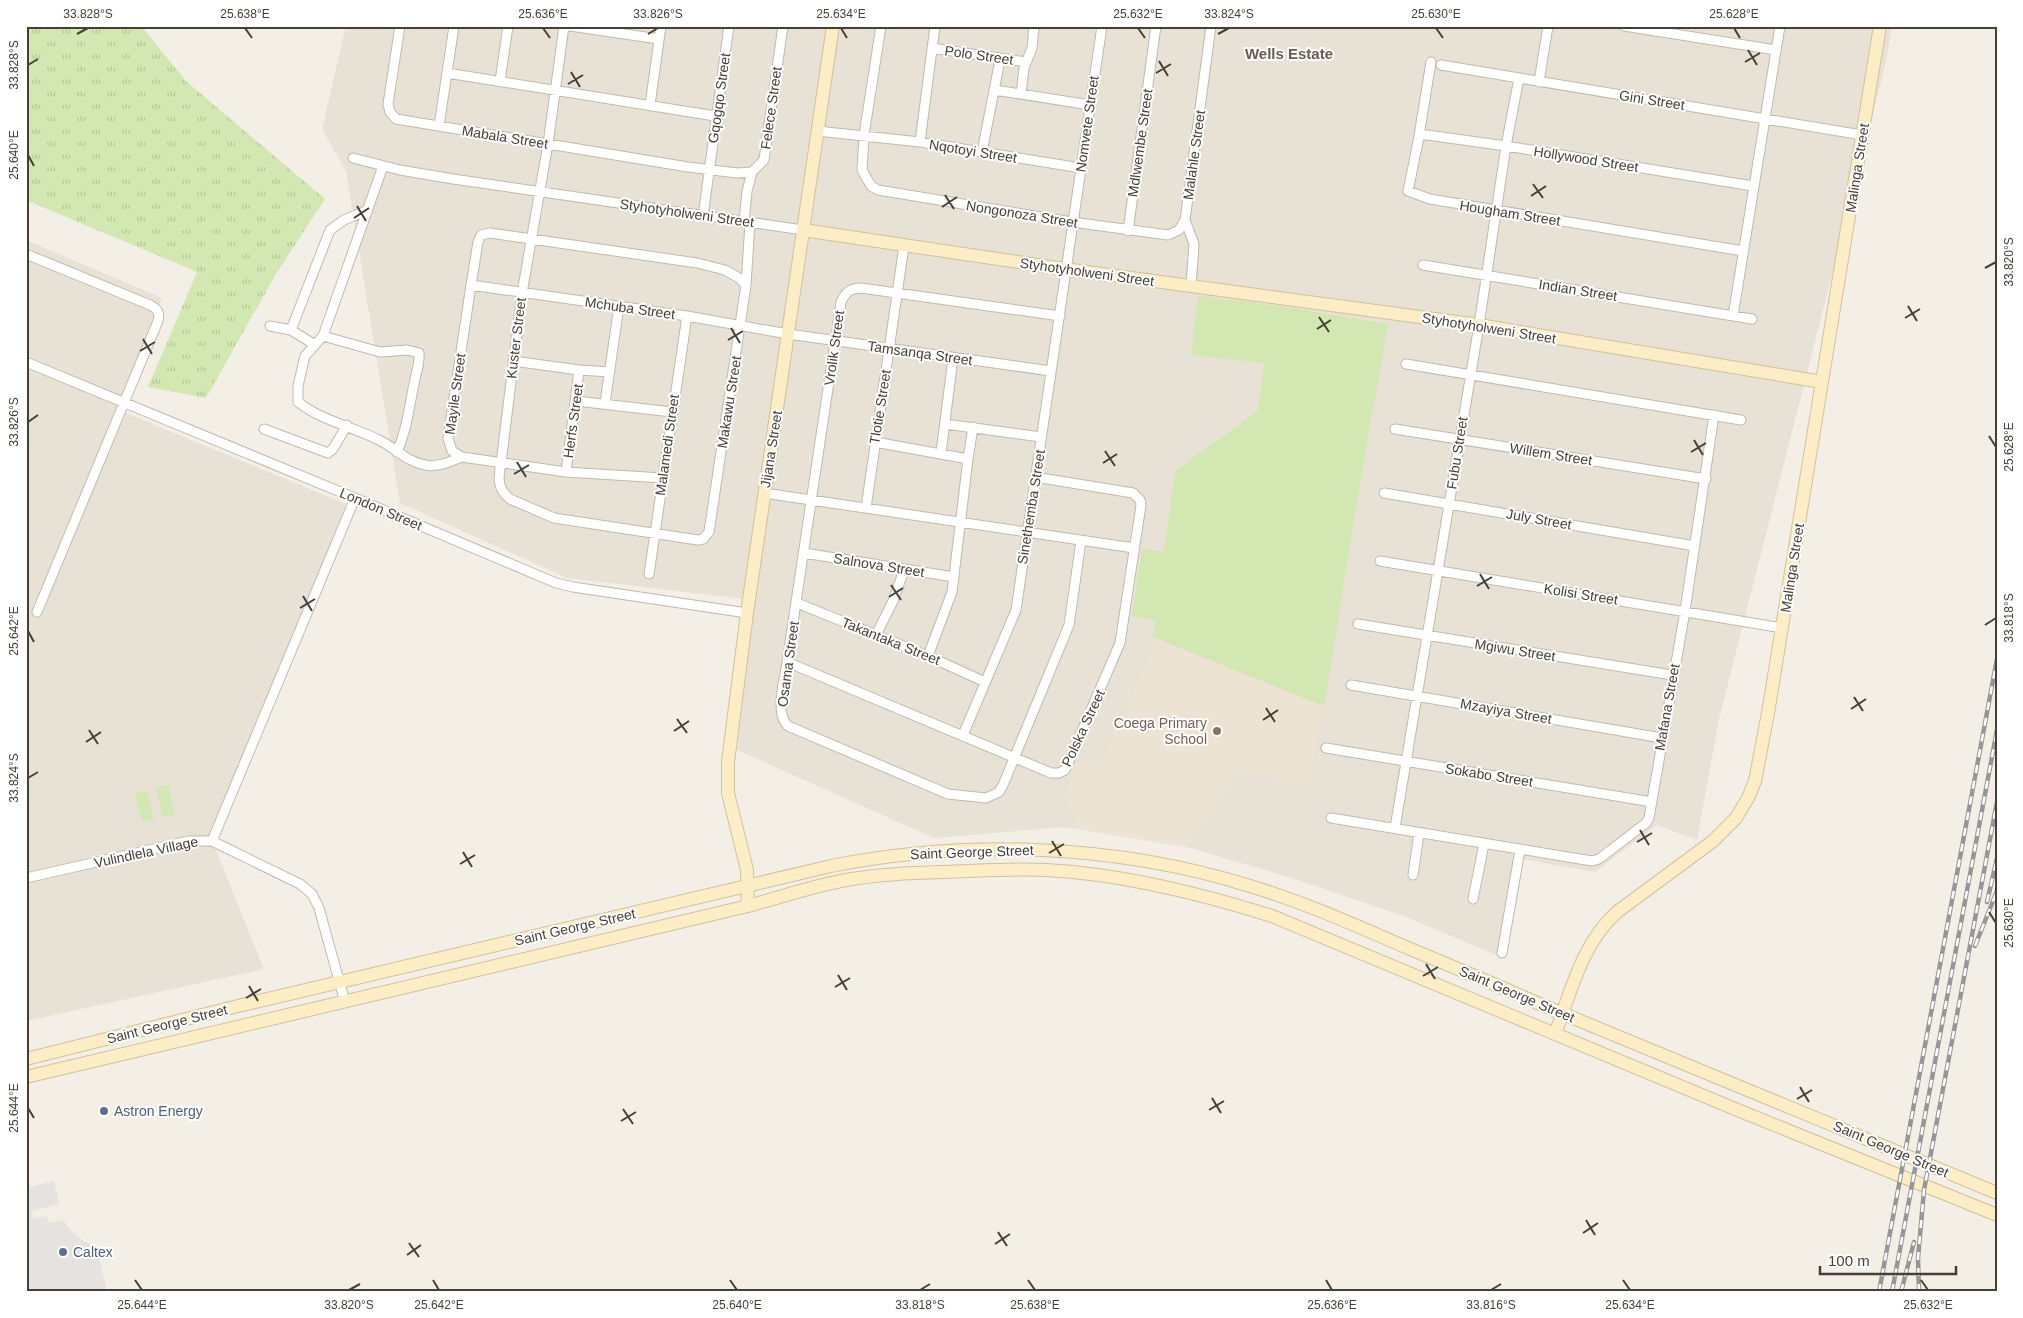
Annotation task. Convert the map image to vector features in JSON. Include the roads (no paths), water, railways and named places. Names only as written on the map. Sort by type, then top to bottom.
[{"type":"main road","name":"Jijana Street","points":[[748,906],[754,885],[747,870],[728,785],[728,762],[746,612],[833,26]]},
{"type":"main road","name":"Malinga Street","points":[[1555,1034],[1588,949],[1602,926],[1627,904],[1713,841],[1729,826],[1742,808],[1752,789],[1758,770],[1782,628],[1880,26]]},
{"type":"main road","name":"Styhotyholweni Street","points":[[803,230],[1065,269],[1478,325],[1822,382]]},
{"type":"main road","name":"Saint George Street","points":[[26,1059],[340,982],[866,859],[908,853],[1016,848],[1079,853],[1149,863],[1235,882],[1313,908],[1997,1193]]},
{"type":"main road","name":"Saint George Street","points":[[26,1077],[748,906],[844,880],[926,873],[1047,870],[1133,881],[1234,904],[1272,916],[1997,1215]]},
{"type":"main road","points":[[754,885],[766,901]]},
{"type":"street","name":"Mabala Street","points":[[400,26],[388,104],[390,112],[396,119],[709,169]]},
{"type":"street","points":[[440,126],[454,26]]},
{"type":"street","points":[[500,80],[508,26]]},
{"type":"street","name":"Kuster Street","points":[[564,26],[548,144],[522,293],[498,482],[500,489],[510,499],[554,518],[654,533]]},
{"type":"street","points":[[570,26],[631,30],[659,39]]},
{"type":"street","points":[[650,106],[661,26]]},
{"type":"street","name":"Gqogqo Street","points":[[703,216],[715,116],[729,26]]},
{"type":"street","name":"Felece Street","points":[[752,172],[764,160],[783,26]]},
{"type":"street","name":"Nongonoza Street","points":[[881,26],[864,135],[862,170],[870,186],[878,190],[1128,231]]},
{"type":"street","points":[[920,142],[935,26]]},
{"type":"street","points":[[1021,94],[1026,62],[1032,48],[1034,26]]},
{"type":"street","name":"Nomvete Street","points":[[1065,269],[1102,26]]},
{"type":"street","name":"Mdlwembe Street","points":[[1128,231],[1156,26]]},
{"type":"street","name":"Malahle Street","points":[[1128,231],[1168,236],[1179,230],[1185,220],[1211,26]]},
{"type":"street","points":[[1539,82],[1548,26]]},
{"type":"street","points":[[1624,26],[1776,50]]},
{"type":"street","points":[[1733,316],[1752,186],[1780,26]]},
{"type":"street","name":"Polo Street","points":[[932,48],[1026,62]]},
{"type":"street","points":[[982,152],[995,90],[999,65],[998,59]]},
{"type":"street","name":"Hougham Street","points":[[1431,62],[1420,134],[1408,191],[1430,200],[1742,251]]},
{"type":"street","name":"Gini Street","points":[[1441,65],[1862,136]]},
{"type":"street","points":[[447,73],[715,116]]},
{"type":"street","name":"Fubu Street","points":[[1395,828],[1450,504],[1506,146],[1519,78]]},
{"type":"street","points":[[995,90],[1090,104]]},
{"type":"street","name":"Nqotoyi Street","points":[[817,131],[920,142],[1081,168]]},
{"type":"street","name":"Hollywood Street","points":[[1420,134],[1752,186]]},
{"type":"street","name":"Styhotyholweni Street","points":[[353,158],[383,166],[453,179],[803,230]]},
{"type":"street","points":[[383,166],[323,336],[304,356],[298,386],[298,402],[312,412],[347,425],[383,442],[397,452],[425,466],[441,465],[462,458],[566,472],[662,478]]},
{"type":"street","points":[[709,169],[737,173],[752,172]]},
{"type":"street","name":"Makawu Street","points":[[654,533],[698,540],[703,539],[709,532],[746,285],[747,190],[752,172]]},
{"type":"street","points":[[291,330],[330,230],[344,220],[368,210]]},
{"type":"street","points":[[1185,220],[1194,244],[1191,286]]},
{"type":"street","name":"Mayile Street","points":[[462,458],[452,451],[448,438],[478,242],[481,235],[490,233],[531,239]]},
{"type":"street","points":[[531,239],[720,268],[739,278],[746,285]]},
{"type":"street","name":"Tlotie Street","points":[[866,508],[904,246]]},
{"type":"street","points":[[26,254],[150,305],[158,312],[158,321],[37,612]]},
{"type":"street","name":"Indian Street","points":[[1423,265],[1752,319]]},
{"type":"street","name":"Sinethemba Street","points":[[963,735],[1016,610],[1060,316],[1065,269]]},
{"type":"street","name":"Mchuba Street","points":[[471,285],[741,324],[788,334]]},
{"type":"street","name":"Vrolik Street","points":[[812,500],[841,302],[848,291],[860,288],[1060,316]]},
{"type":"street","points":[[605,403],[619,306]]},
{"type":"street","name":"Malamedi Street","points":[[649,574],[687,316]]},
{"type":"street","points":[[270,326],[291,330],[315,345]]},
{"type":"street","name":"Tamsanqa Street","points":[[788,334],[1052,371]]},
{"type":"street","points":[[323,336],[380,352],[407,350],[419,353],[420,364],[414,382],[411,410],[404,436],[397,452]]},
{"type":"street","points":[[940,453],[953,358]]},
{"type":"street","points":[[514,360],[579,370],[610,372]]},
{"type":"street","name":"London Street","points":[[26,362],[565,586],[746,612]]},
{"type":"street","points":[[1406,364],[1740,420]]},
{"type":"street","name":"Herfs Street","points":[[566,472],[579,370]]},
{"type":"street","points":[[576,401],[672,412]]},
{"type":"street","name":"Mafana Street","points":[[1331,818],[1592,861],[1599,859],[1646,823],[1649,818],[1652,802],[1695,546],[1714,415]]},
{"type":"street","points":[[944,424],[1042,437]]},
{"type":"street","points":[[264,429],[328,453],[333,449],[347,425]]},
{"type":"street","points":[[928,656],[952,592],[973,427]]},
{"type":"street","name":"Willem Street","points":[[1396,429],[1706,479]]},
{"type":"street","points":[[875,442],[968,459]]},
{"type":"street","name":"Polska Street","points":[[787,662],[1051,773],[1059,773],[1067,768],[1120,643],[1140,500],[1133,493],[1035,477]]},
{"type":"street","points":[[764,493],[1134,548]]},
{"type":"street","name":"July Street","points":[[1384,493],[1695,546]]},
{"type":"street","points":[[212,841],[355,498]]},
{"type":"street","name":"Osama Street","points":[[812,500],[780,710],[785,723],[852,755],[948,794],[986,798],[998,792],[1069,625],[1081,541]]},
{"type":"street","name":"Salnova Street","points":[[804,553],[954,578]]},
{"type":"street","name":"Kolisi Street","points":[[1380,561],[1782,628]]},
{"type":"street","points":[[876,635],[893,600],[904,570]]},
{"type":"street","name":"Takantaka Street","points":[[797,603],[928,656],[985,682]]},
{"type":"street","name":"Mgiwu Street","points":[[1358,624],[1672,675]]},
{"type":"street","name":"Mzayiya Street","points":[[1350,685],[1662,738]]},
{"type":"street","name":"Sokabo Street","points":[[1326,748],[1652,802]]},
{"type":"street","points":[[1413,875],[1419,833]]},
{"type":"street","name":"Vulindlela Village","points":[[26,878],[189,841],[212,841],[300,884],[312,894],[321,912],[345,1002]]},
{"type":"street","points":[[1473,899],[1484,844]]},
{"type":"street","points":[[1502,953],[1520,850]]},
{"type":"railway","points":[[1879,1292],[1997,659]]},
{"type":"railway","points":[[1892,1292],[1997,730]]},
{"type":"railway","points":[[1919,1292],[1918,1258],[1924,1190],[1997,802]]},
{"type":"railway","points":[[1987,902],[1997,858]]},
{"type":"railway","points":[[1975,946],[1997,891]]},
{"type":"railway","points":[[1901,1292],[1914,1242]]},
{"type":"place","name":"Coega Primary School","points":[[1217,731]]},
{"type":"place","name":"Astron Energy","points":[[104,1111]]},
{"type":"place","name":"Caltex","points":[[63,1252]]},
{"type":"district","name":"Wells Estate","points":[[1289,53]]}]
